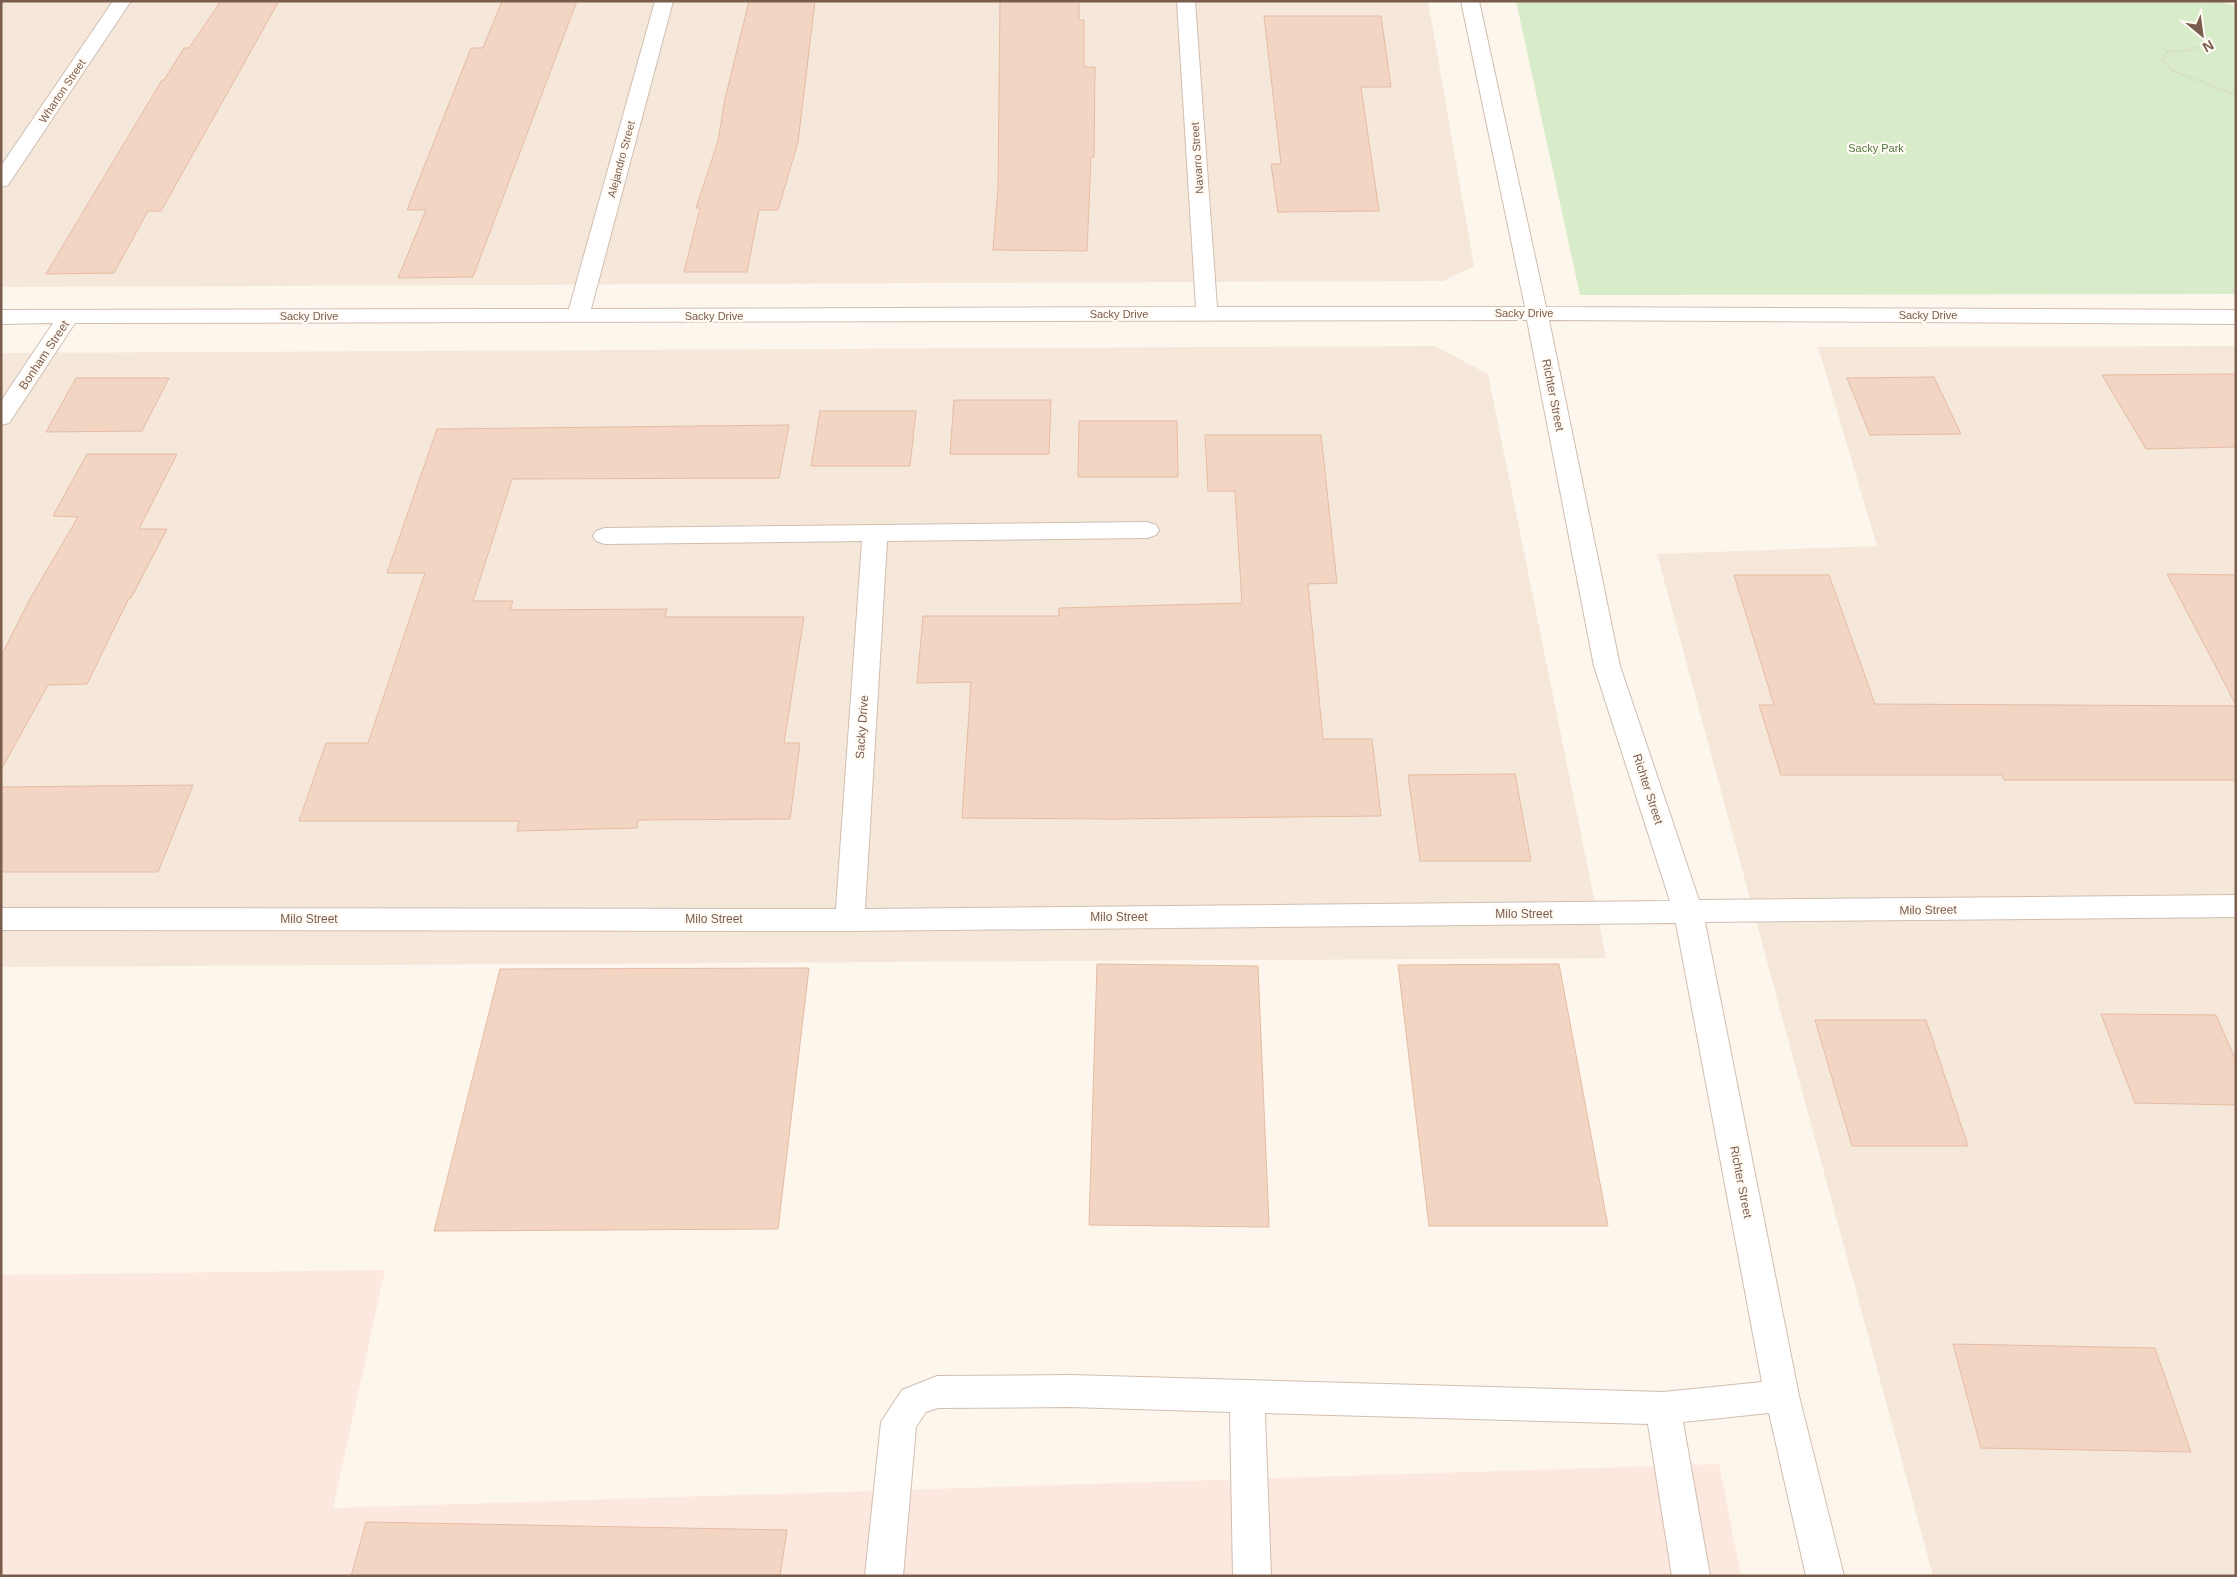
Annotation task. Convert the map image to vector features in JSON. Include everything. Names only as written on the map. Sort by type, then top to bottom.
[{"type":"street","name":"Wharton Street","points":[[1,181],[122,1]]},
{"type":"street","name":"Alejandro Street","points":[[578,317],[664,1]]},
{"type":"street","name":"Navarro Street","points":[[1186,1],[1208,314]]},
{"type":"street","name":"Richter Street","points":[[1470,1],[1537,312],[1607,666],[1688,913],[1782,1396],[1825,1576]]},
{"type":"street","name":"Sacky Drive","points":[[1,317],[578,317],[1537,312],[2236,317]]},
{"type":"street","name":"Bonham Street","points":[[1,418],[69,316]]},
{"type":"street","points":[[605,536],[1147,530]]},
{"type":"street","name":"Sacky Drive","points":[[850,920],[875,534]]},
{"type":"street","name":"Milo Street","points":[[1,919],[850,920],[2236,906]]},
{"type":"street","points":[[884,1576],[899,1422],[914,1400],[937,1392],[1071,1391],[1663,1408],[1782,1396]]},
{"type":"street","points":[[1247,1396],[1252,1576]]},
{"type":"street","points":[[1663,1408],[1691,1576]]},
{"type":"path","points":[[2202,45],[2190,50],[2167,52],[2162,60],[2173,70],[2236,95]]},
{"type":"shaded area","points":[[1,1],[1428,1],[1474,266],[1443,281],[1,287]]},
{"type":"shaded area","points":[[1435,346],[1488,374],[1606,958],[1,967],[1,353]]},
{"type":"shaded area","points":[[2236,346],[2236,1576],[1933,1576],[1657,554],[1877,546],[1818,347]]},
{"type":"shaded area","points":[[385,1270],[333,1508],[1719,1464],[1741,1576],[1,1576],[1,1275]]},
{"type":"green space","name":"Sacky Park","points":[[1516,1],[2220,1],[2236,6],[2236,294],[1580,295]]},
{"type":"building","points":[[221,1],[279,1],[161,211],[148,211],[114,273],[46,274],[162,80],[164,80],[184,48],[189,48]]},
{"type":"building","points":[[502,1],[577,1],[473,277],[398,278],[426,210],[407,210],[471,48],[483,48]]},
{"type":"building","points":[[749,1],[815,1],[798,142],[778,210],[759,210],[747,272],[684,272],[700,208],[696,208],[718,141],[725,99]]},
{"type":"building","points":[[1000,1],[1079,1],[1079,20],[1084,20],[1084,67],[1095,67],[1094,157],[1091,157],[1087,251],[993,250],[998,188]]},
{"type":"building","points":[[1264,16],[1381,16],[1391,87],[1361,87],[1379,211],[1278,212],[1271,164],[1281,164]]},
{"type":"building","points":[[2236,374],[2236,447],[2146,449],[2102,375]]},
{"type":"building","points":[[1934,377],[1961,434],[1870,435],[1847,378]]},
{"type":"building","points":[[76,378],[169,378],[142,431],[46,432]]},
{"type":"building","points":[[954,400],[1051,400],[1049,454],[950,454]]},
{"type":"building","points":[[820,411],[916,411],[910,466],[811,466]]},
{"type":"building","points":[[1079,421],[1177,421],[1178,477],[1078,477]]},
{"type":"building","points":[[789,425],[779,478],[512,479],[473,601],[513,601],[510,610],[667,609],[665,617],[804,617],[784,743],[800,743],[790,819],[638,820],[637,828],[517,831],[519,821],[299,821],[326,743],[368,743],[425,573],[387,573],[437,429]]},
{"type":"building","points":[[1205,435],[1321,435],[1337,583],[1308,584],[1323,739],[1372,739],[1381,816],[1113,819],[962,818],[971,682],[917,683],[923,616],[1059,616],[1059,608],[1242,603],[1235,491],[1208,491]]},
{"type":"building","points":[[87,454],[177,454],[139,529],[167,529],[131,598],[129,598],[87,684],[48,685],[1,770],[1,656],[31,597],[78,517],[53,516]]},
{"type":"building","points":[[2167,574],[2236,575],[2236,705]]},
{"type":"building","points":[[1734,575],[1829,575],[1875,704],[2236,706],[2236,780],[2004,780],[2002,775],[1781,775],[1759,705],[1774,705]]},
{"type":"building","points":[[1515,774],[1531,861],[1420,861],[1408,775]]},
{"type":"building","points":[[193,785],[158,872],[1,872],[1,787]]},
{"type":"building","points":[[1097,964],[1258,966],[1269,1227],[1089,1225]]},
{"type":"building","points":[[1559,964],[1608,1226],[1429,1226],[1398,965]]},
{"type":"building","points":[[809,968],[778,1229],[434,1231],[500,969]]},
{"type":"building","points":[[2101,1014],[2216,1015],[2236,1061],[2236,1105],[2135,1103]]},
{"type":"building","points":[[1815,1020],[1926,1020],[1968,1146],[1852,1146]]},
{"type":"building","points":[[1953,1344],[2155,1348],[2191,1452],[1981,1448]]},
{"type":"building","points":[[366,1522],[787,1530],[780,1576],[351,1576]]}]
